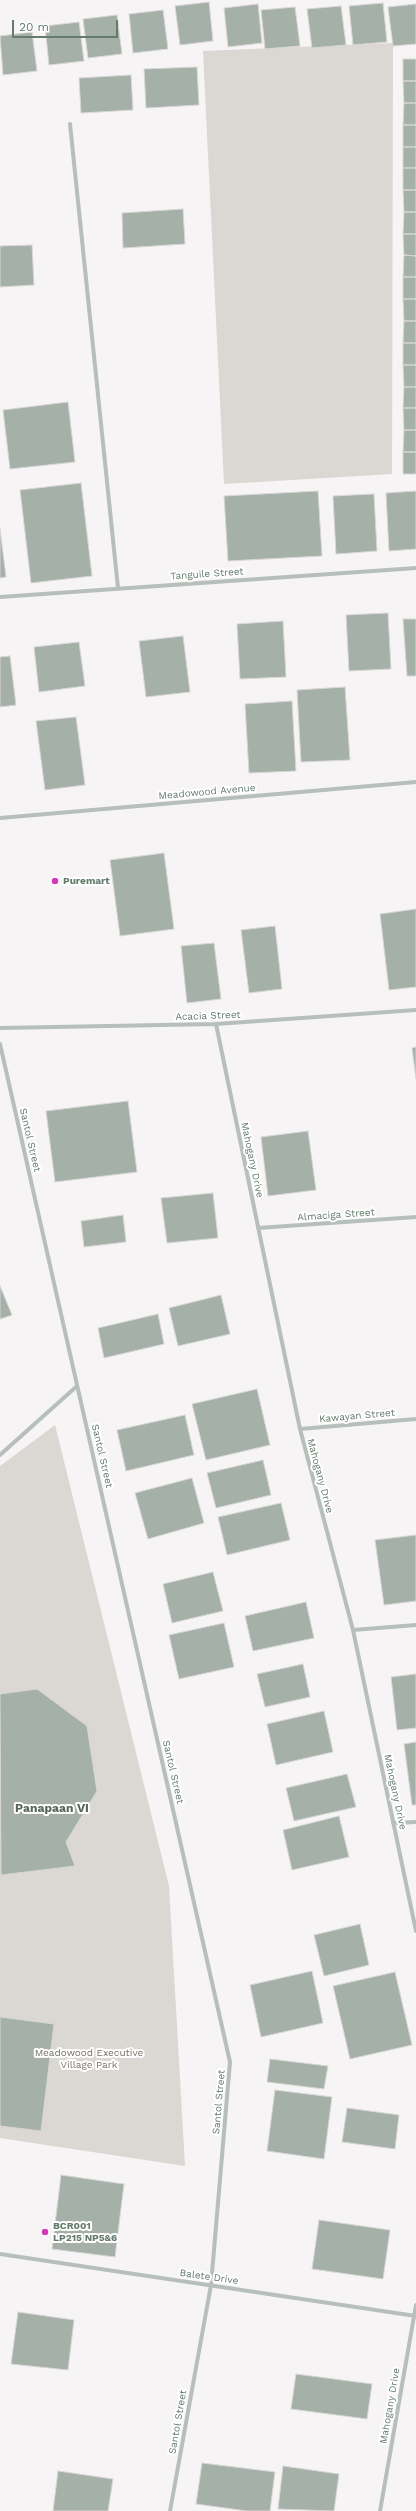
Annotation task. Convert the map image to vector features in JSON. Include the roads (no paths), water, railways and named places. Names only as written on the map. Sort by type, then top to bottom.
[{"type":"street","points":[[70,124],[118,588]]},
{"type":"street","name":"Tanguile Street","points":[[0,597],[416,568]]},
{"type":"street","name":"Meadowood Avenue","points":[[0,818],[416,782]]},
{"type":"street","name":"Acacia Street","points":[[0,1028],[216,1024],[416,1010]]},
{"type":"street","name":"Mahogany Drive","points":[[216,1024],[300,1429],[352,1630],[416,1931]]},
{"type":"street","name":"Santol Street","points":[[0,1044],[230,2062],[211,2285],[170,2511]]},
{"type":"street","name":"Almaciga Street","points":[[258,1228],[416,1217]]},
{"type":"street","points":[[0,1455],[77,1386]]},
{"type":"street","name":"Kawayan Street","points":[[300,1429],[416,1419]]},
{"type":"street","points":[[352,1630],[416,1625]]},
{"type":"street","points":[[393,1824],[416,1822]]},
{"type":"street","name":"Balete Drive","points":[[0,2254],[415,2316]]},
{"type":"street","name":"Mahogany Drive","points":[[380,2511],[416,2305]]},
{"type":"place","name":"Puremart","points":[[55,881]]},
{"type":"place","name":"BCR001 LP215 NP5&6","points":[[45,2232]]},
{"type":"district","name":"Panapaan VI","points":[[52,1808]]},
{"type":"park label","name":"Meadowood Executive Village Park","points":[[89,2058]]}]
